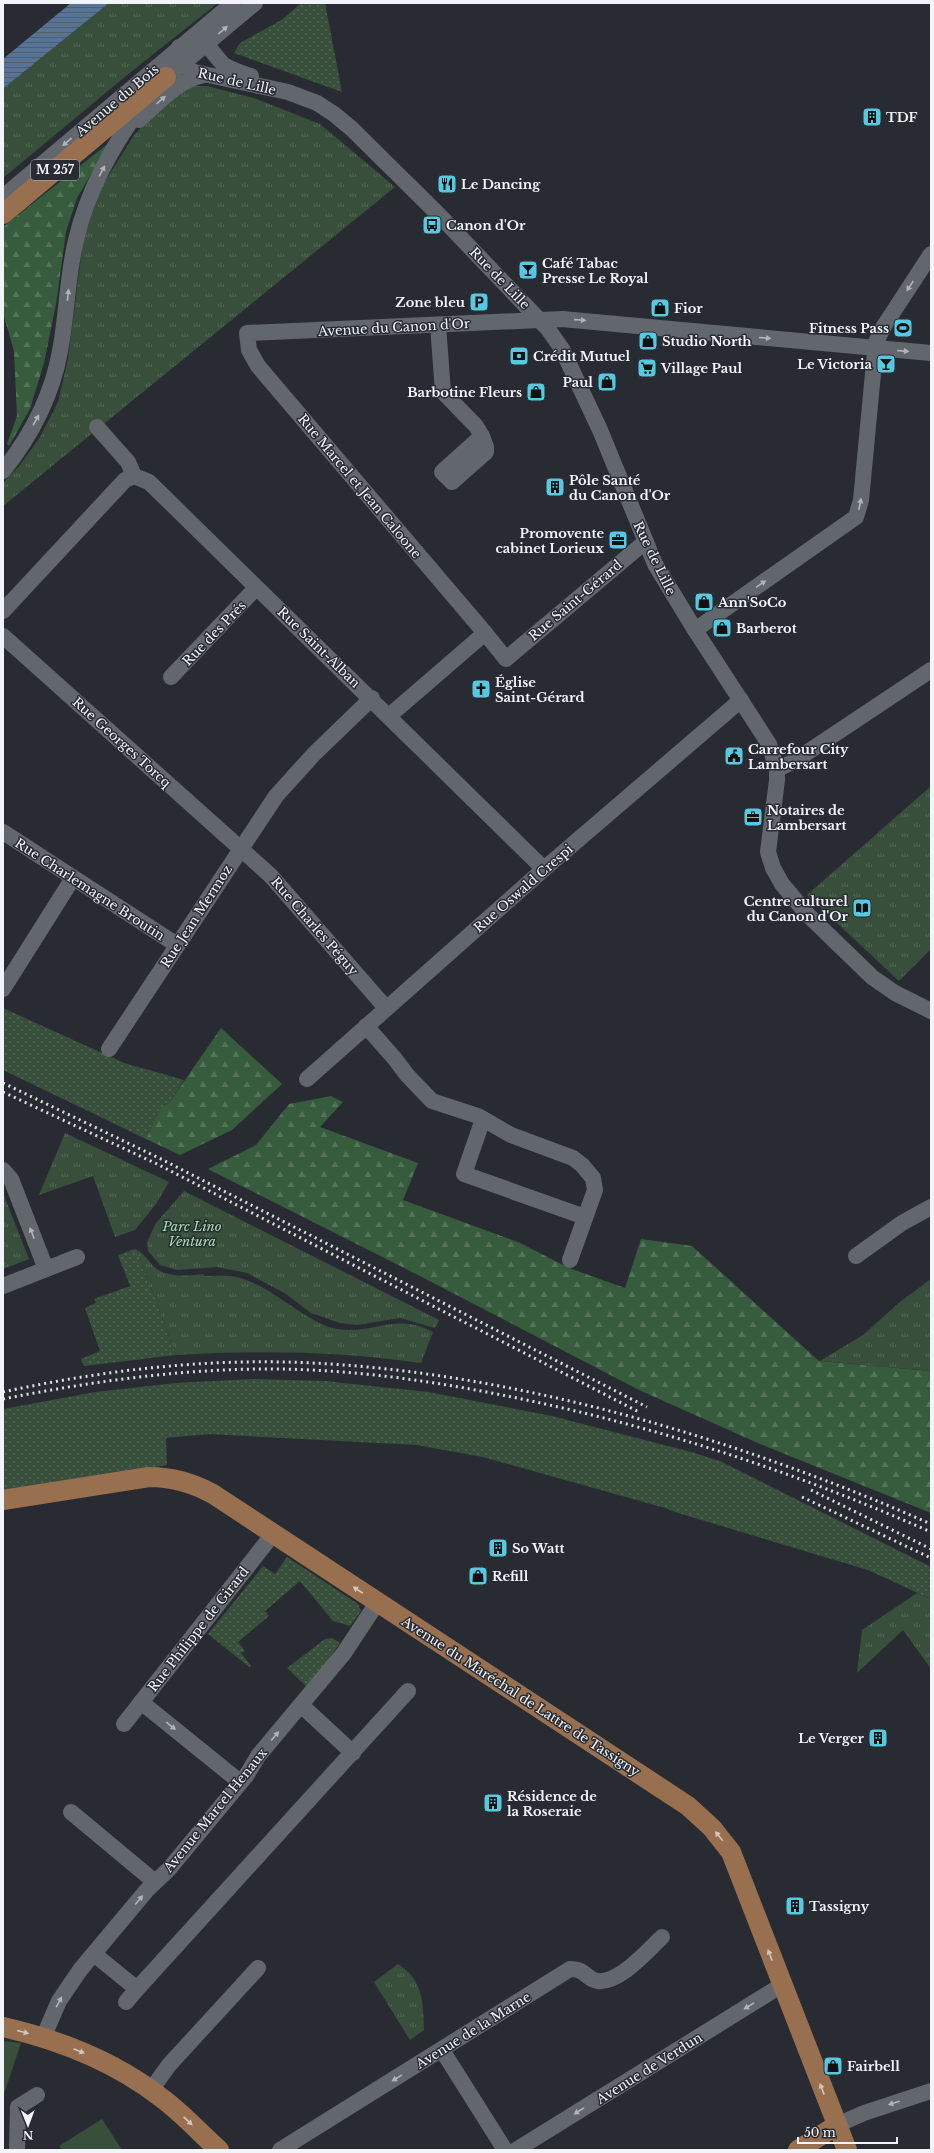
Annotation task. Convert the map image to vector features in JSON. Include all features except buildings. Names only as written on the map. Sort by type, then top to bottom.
[{"type":"main road","name":"M 257","points":[[3,214],[166,78]]},
{"type":"main road","name":"Avenue du Maréchal de Lattre de Tassigny","points":[[3,1500],[135,1479],[170,1478],[193,1484],[207,1491],[586,1738],[702,1818],[721,1838],[730,1852],[847,2150]]},
{"type":"main road","points":[[3,2027],[43,2038],[103,2062],[151,2090],[170,2105],[219,2150]]},
{"type":"main road","points":[[798,2150],[837,2125]]},
{"type":"street","name":"Avenue du Bois","points":[[3,197],[233,3]]},
{"type":"street","name":"Avenue du Bois","points":[[3,471],[16,454],[39,414],[54,374],[60,352],[74,251],[84,212],[98,179],[122,136],[140,108],[166,78],[255,3]]},
{"type":"street","name":"Rue de Lille","points":[[288,92],[204,76],[194,72],[182,64],[179,55],[184,43],[200,40],[219,60],[232,70],[261,79],[326,108],[352,129],[441,217],[541,320],[562,349],[600,430],[645,542],[664,580],[769,744],[777,769],[776,792],[768,852],[773,868],[782,884],[808,915],[872,976],[895,993],[931,1011]]},
{"type":"street","points":[[122,136],[181,84],[192,78],[204,76]]},
{"type":"street","points":[[695,630],[856,517],[861,500],[875,348],[884,326],[931,254]]},
{"type":"street","name":"Avenue du Canon d'Or","points":[[247,333],[541,320],[587,321],[931,353]]},
{"type":"street","points":[[438,325],[443,392],[476,426],[482,436]]},
{"type":"street","name":"Rue Marcel et Jean Caloone","points":[[247,333],[249,350],[258,366],[506,659]]},
{"type":"street","points":[[3,611],[44,569],[125,480],[134,476],[128,462],[97,427]]},
{"type":"street","name":"Rue Saint-Alban","points":[[134,476],[149,482],[256,588],[372,698],[388,716],[544,869]]},
{"type":"street","name":"Rue Saint-Gérard","points":[[506,659],[645,542]]},
{"type":"street","name":"Rue des Prés","points":[[171,677],[256,588]]},
{"type":"street","points":[[388,716],[485,634]]},
{"type":"street","name":"Rue Georges Torcq","points":[[3,636],[241,847]]},
{"type":"street","points":[[777,769],[793,762],[931,670]]},
{"type":"street","name":"Rue Jean Mermoz","points":[[109,1049],[241,847],[286,784],[372,698]]},
{"type":"street","name":"Rue Oswald Crespi","points":[[307,1079],[544,869],[741,700]]},
{"type":"street","name":"Rue Charlemagne Broutin","points":[[3,832],[177,945]]},
{"type":"street","name":"Rue Charles Péguy","points":[[241,847],[276,881],[386,1008]]},
{"type":"street","points":[[3,989],[73,878]]},
{"type":"street","points":[[366,1026],[407,1075],[432,1101],[483,1119],[512,1135],[573,1158],[582,1165],[593,1178],[596,1185],[570,1260]]},
{"type":"street","points":[[483,1119],[464,1174],[585,1217]]},
{"type":"street","points":[[3,1170],[11,1179],[46,1269]]},
{"type":"street","points":[[856,1256],[902,1223],[931,1208]]},
{"type":"street","points":[[3,1286],[77,1257]]},
{"type":"street","name":"Rue Philippe de Girard","points":[[124,1724],[273,1534]]},
{"type":"street","name":"Avenue Marcel Henaux","points":[[43,2038],[64,1993],[94,1954],[155,1882],[169,1869],[240,1782],[258,1756],[344,1653],[377,1603]]},
{"type":"street","points":[[126,2002],[408,1692]]},
{"type":"street","points":[[141,1702],[240,1782]]},
{"type":"street","points":[[301,1705],[353,1752]]},
{"type":"street","points":[[71,1812],[155,1882]]},
{"type":"street","name":"Avenue de la Marne","points":[[280,2150],[570,1969],[579,1969],[596,1981],[607,1981],[620,1975],[662,1937]]},
{"type":"street","points":[[94,1954],[137,1989]]},
{"type":"street","points":[[151,2090],[169,2065],[258,1968]]},
{"type":"street","name":"Avenue de Verdun","points":[[516,2150],[782,1985]]},
{"type":"street","points":[[442,2050],[505,2150]]},
{"type":"street","points":[[837,2125],[864,2113],[931,2091]]},
{"type":"street","points":[[18,2150],[18,2107],[37,2095]]},
{"type":"green space","points":[[109,3],[218,3],[132,71],[3,178],[3,92],[5,87]]},
{"type":"green space","points":[[301,3],[325,3],[342,92],[234,53],[240,43],[283,19]]},
{"type":"green space","points":[[190,86],[207,86],[254,98],[320,124],[395,187],[3,506],[3,483],[20,465],[40,437],[58,402],[68,359],[83,241],[101,188],[134,135],[165,103]]},
{"type":"green space","points":[[110,142],[77,198],[66,232],[56,304],[44,363],[30,409],[9,446],[7,444],[17,416],[14,351],[3,313],[3,227]]},
{"type":"green space","points":[[931,786],[931,949],[899,981],[807,895]]},
{"type":"green space","points":[[3,1008],[124,1063],[184,1080],[169,1103],[160,1109],[146,1139],[3,1070]]},
{"type":"green space","points":[[221,1028],[282,1084],[232,1130],[180,1155],[146,1139],[160,1109],[169,1103]]},
{"type":"green space","points":[[331,1096],[343,1102],[320,1127],[418,1163],[403,1200],[520,1243],[569,1268],[625,1288],[641,1239],[692,1246],[819,1361],[931,1371],[931,1513],[760,1444],[639,1390],[418,1275],[208,1169],[256,1145],[289,1104]]},
{"type":"green space","name":"Parc Lino Ventura","points":[[65,1133],[169,1182],[156,1204],[135,1230],[115,1237],[93,1176],[39,1195]]},
{"type":"green space","name":"Parc Lino Ventura","points":[[184,1191],[439,1320],[435,1328],[400,1318],[357,1325],[340,1323],[311,1313],[286,1294],[247,1273],[217,1267],[177,1270],[160,1265],[148,1251],[147,1242],[156,1223]]},
{"type":"green space","points":[[3,1193],[29,1259],[3,1269]]},
{"type":"green space","points":[[135,1249],[137,1250],[176,1355],[84,1366],[81,1359],[100,1351],[85,1308],[96,1303],[94,1299],[130,1286],[118,1255]]},
{"type":"green space","name":"Parc Lino Ventura","points":[[137,1250],[144,1255],[153,1266],[164,1273],[184,1276],[203,1274],[205,1276],[228,1276],[245,1279],[262,1287],[318,1323],[329,1327],[343,1330],[356,1330],[393,1324],[406,1324],[419,1326],[433,1332],[421,1363],[330,1354],[237,1352],[176,1355]]},
{"type":"green space","points":[[931,1279],[931,1371],[820,1361],[863,1335],[901,1301]]},
{"type":"green space","points":[[254,1379],[325,1381],[428,1392],[552,1416],[720,1461],[931,1567],[931,1599],[868,1570],[665,1508],[483,1457],[417,1445],[209,1434],[166,1438],[167,1465],[3,1491],[3,1409],[96,1392],[175,1383]]},
{"type":"green space","points":[[287,1557],[358,1604],[361,1611],[350,1626],[333,1621],[300,1581],[265,1611],[269,1616],[238,1642],[245,1651],[241,1653],[251,1666],[249,1667],[208,1634],[263,1566],[275,1574]]},
{"type":"green space","points":[[917,1593],[931,1599],[931,1669],[903,1630],[857,1673],[862,1630]]},
{"type":"green space","points":[[332,1638],[340,1643],[308,1688],[287,1668],[325,1639]]},
{"type":"green space","points":[[398,1964],[413,1978],[420,1993],[422,2002],[424,2030],[410,2040],[374,1982]]},
{"type":"green space","points":[[3,2041],[21,2043],[3,2097]]},
{"type":"green space","points":[[102,2119],[122,2150],[62,2150],[59,2146]]},
{"type":"water","points":[[71,3],[109,3],[5,87],[3,92],[3,59]]},
{"type":"railway","points":[[3,1083],[159,1158],[647,1407]]},
{"type":"railway","points":[[3,1092],[157,1164],[639,1412]]},
{"type":"railway","points":[[3,1392],[108,1373],[178,1365],[213,1363],[284,1362],[366,1367],[449,1377],[532,1393],[615,1412],[697,1436],[777,1463],[855,1492],[931,1524]]},
{"type":"railway","points":[[3,1399],[106,1381],[175,1373],[244,1369],[308,1370],[365,1374],[422,1381],[507,1396],[562,1408],[616,1421],[723,1452],[776,1470],[880,1510],[931,1532]]},
{"type":"railway","points":[[811,1490],[931,1549]]},
{"type":"railway","points":[[802,1497],[931,1558]]},
{"type":"place","name":"TDF","points":[[872,117]]},
{"type":"place","name":"Le Dancing","points":[[447,184]]},
{"type":"place","name":"Canon d'Or","points":[[432,225]]},
{"type":"place","name":"Café Tabac Presse Le Royal","points":[[528,270]]},
{"type":"place","name":"Zone bleu","points":[[479,302]]},
{"type":"place","name":"Fior","points":[[660,308]]},
{"type":"place","name":"Fitness Pass","points":[[903,328]]},
{"type":"place","name":"Studio North","points":[[648,341]]},
{"type":"place","name":"Crédit Mutuel","points":[[519,356]]},
{"type":"place","name":"Le Victoria","points":[[886,364]]},
{"type":"place","name":"Village Paul","points":[[647,368]]},
{"type":"place","name":"Paul","points":[[607,382]]},
{"type":"place","name":"Barbotine Fleurs","points":[[536,392]]},
{"type":"place","name":"Pôle Santé du Canon d'Or","points":[[555,487]]},
{"type":"place","name":"Promovente cabinet Lorieux","points":[[618,540]]},
{"type":"place","name":"Ann'SoCo","points":[[704,602]]},
{"type":"place","name":"Barberot","points":[[722,628]]},
{"type":"place","name":"Église Saint-Gérard","points":[[481,689]]},
{"type":"place","name":"Carrefour City Lambersart","points":[[734,756]]},
{"type":"place","name":"Notaires de Lambersart","points":[[753,817]]},
{"type":"place","name":"Centre culturel du Canon d'Or","points":[[862,908]]},
{"type":"place","name":"So Watt","points":[[498,1548]]},
{"type":"place","name":"Refill","points":[[478,1576]]},
{"type":"place","name":"Le Verger","points":[[878,1738]]},
{"type":"place","name":"Résidence de la Roseraie","points":[[493,1803]]},
{"type":"place","name":"Tassigny","points":[[795,1906]]},
{"type":"place","name":"Fairbell","points":[[833,2066]]}]
